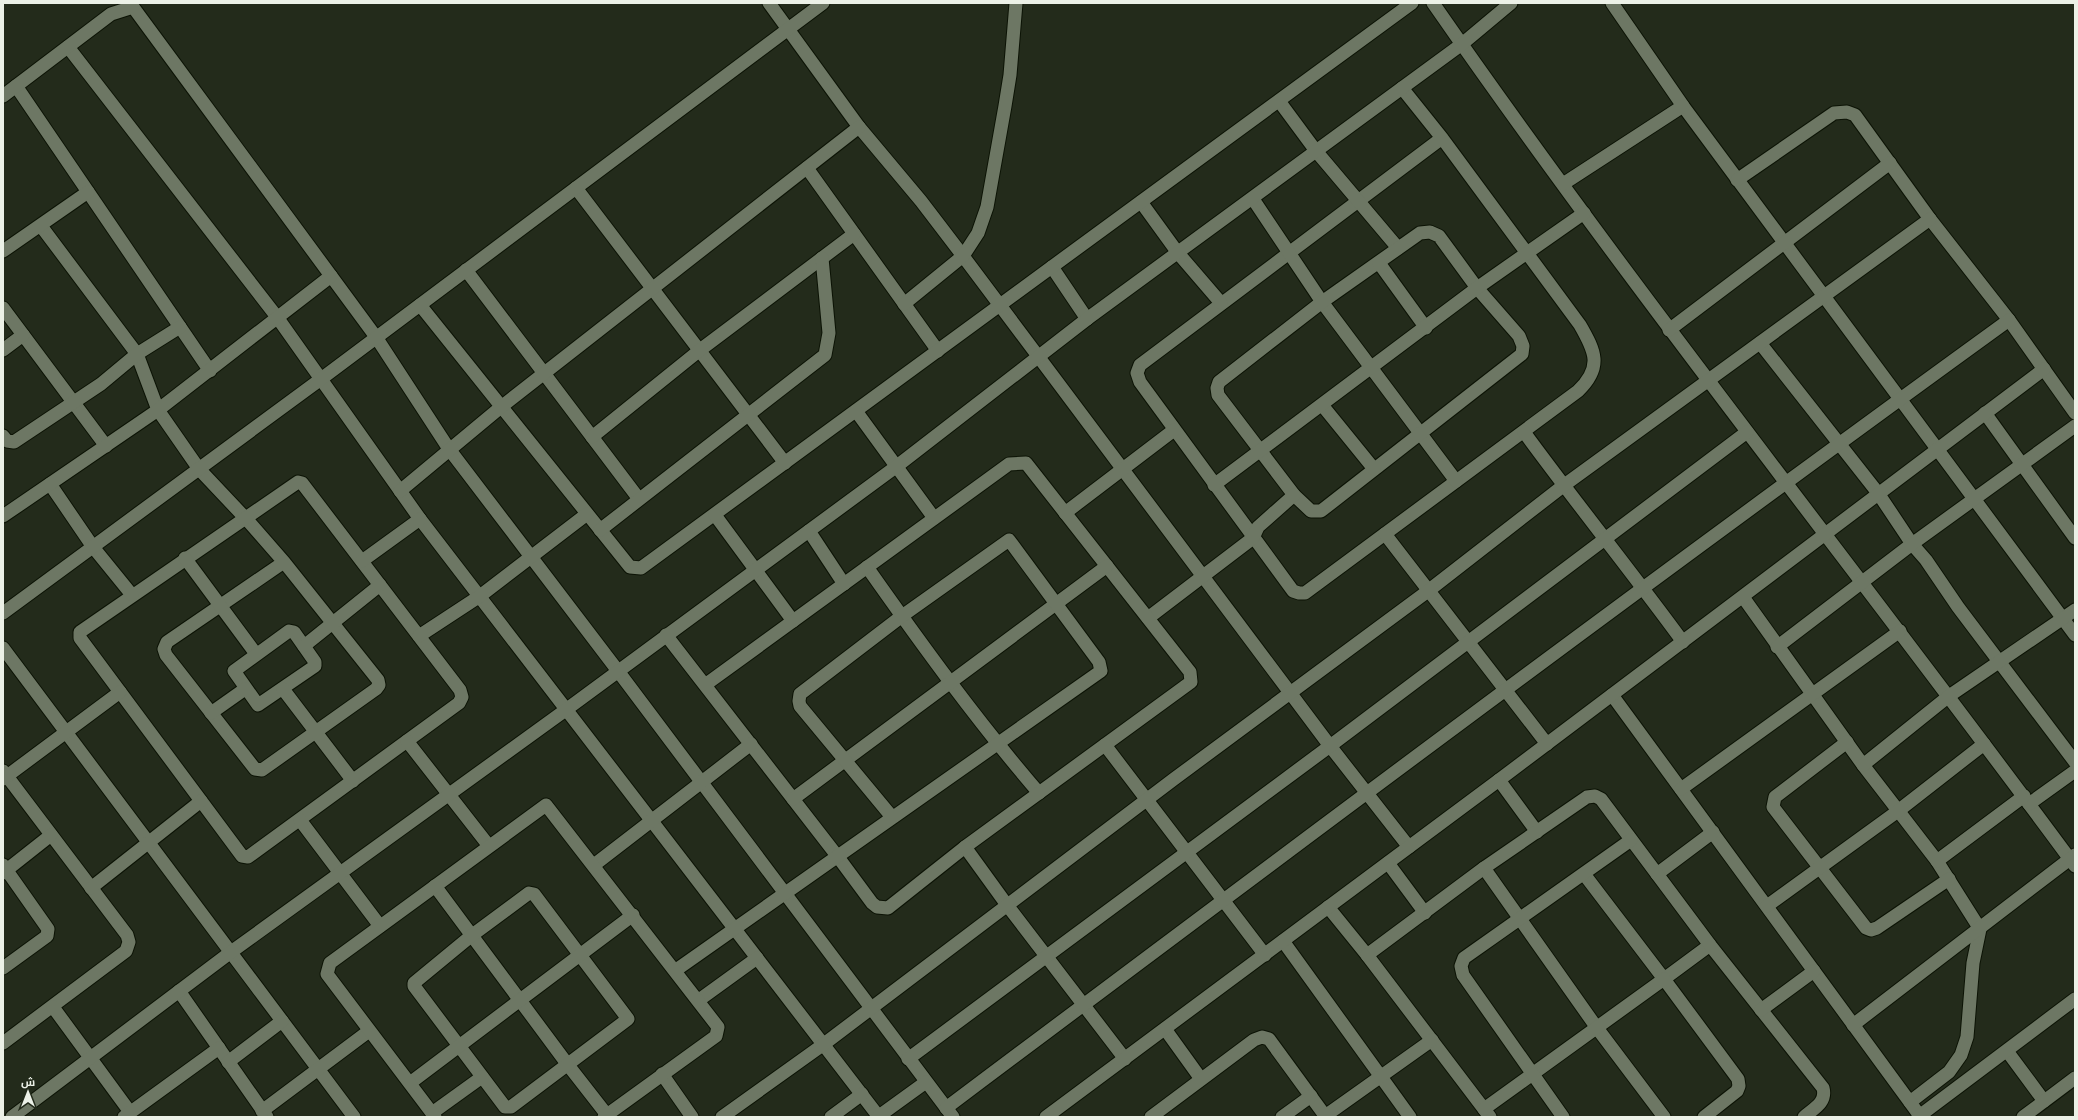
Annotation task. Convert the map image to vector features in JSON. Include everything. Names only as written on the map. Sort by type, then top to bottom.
[{"type":"street","points":[[769,3],[858,128],[921,201],[1330,746],[1409,847]]},
{"type":"street","points":[[3,613],[321,379],[823,3]]},
{"type":"street","points":[[904,304],[963,256],[978,233],[986,208],[1010,75],[1016,3]]},
{"type":"street","points":[[420,305],[630,567],[636,569],[641,568],[1412,3]]},
{"type":"street","points":[[1433,3],[1669,330],[1826,533],[1862,584],[1900,631],[2026,800],[2073,860],[1853,1025]]},
{"type":"street","points":[[12,1117],[232,952],[567,709],[897,466],[1038,358],[1087,318],[1253,199],[1462,44],[1511,3]]},
{"type":"street","points":[[1612,3],[1683,106],[1737,180],[1973,500],[2075,635]]},
{"type":"street","points":[[3,96],[111,14],[133,7],[376,338],[449,449],[618,671],[784,895],[949,1113],[1083,1005],[1222,900],[1786,482],[2009,320]]},
{"type":"street","points":[[68,47],[277,317],[420,519],[736,928],[757,958],[879,1117],[926,1082]]},
{"type":"street","points":[[16,86],[210,371]]},
{"type":"street","points":[[1402,88],[1442,138],[1580,325],[1594,353],[1595,362],[1593,370],[1584,385],[1524,432],[1305,593],[1299,594],[1293,591],[1214,485],[1140,382],[1137,373],[1140,365],[1289,251],[1359,201],[1442,138]]},
{"type":"street","points":[[1279,101],[1316,151],[1398,248]]},
{"type":"street","points":[[1563,184],[1683,106]]},
{"type":"street","points":[[1737,180],[1834,113],[1841,112],[1855,115],[1930,219],[2009,320],[2075,413]]},
{"type":"street","points":[[400,491],[501,407],[858,128]]},
{"type":"street","points":[[1669,330],[1890,163]]},
{"type":"street","points":[[807,168],[938,351]]},
{"type":"street","points":[[576,188],[654,288],[785,463]]},
{"type":"street","points":[[3,251],[88,192]]},
{"type":"street","points":[[1253,199],[1322,302],[1456,481]]},
{"type":"street","points":[[1141,202],[1178,253],[1221,303]]},
{"type":"street","points":[[1214,485],[1426,328],[1477,288],[1584,213]]},
{"type":"street","points":[[722,1117],[871,1009],[1146,800],[1428,591],[1563,486],[1930,219]]},
{"type":"street","points":[[41,226],[137,354],[158,410],[199,469],[284,562],[378,680],[379,685],[376,689],[262,770],[258,771],[255,770],[166,655],[164,649],[167,642],[284,562]]},
{"type":"street","points":[[1430,232],[1439,236],[1477,288],[1519,336],[1523,346],[1522,354],[1321,510],[1316,512],[1311,511],[1294,495],[1218,395],[1217,388],[1219,382],[1322,302],[1398,248],[1420,233],[1430,232]]},
{"type":"street","points":[[592,437],[700,350],[854,234]]},
{"type":"street","points":[[600,530],[824,355],[829,332],[822,258]]},
{"type":"street","points":[[1378,263],[1426,328]]},
{"type":"street","points":[[1052,267],[1087,318]]},
{"type":"street","points":[[466,270],[639,499]]},
{"type":"street","points":[[3,516],[158,410],[331,276]]},
{"type":"street","points":[[3,308],[106,446]]},
{"type":"street","points":[[3,436],[7,441],[14,442],[100,384],[137,354],[180,327]]},
{"type":"street","points":[[3,350],[23,335]]},
{"type":"street","points":[[1760,343],[1878,493],[1912,544],[2075,762]]},
{"type":"street","points":[[1046,1117],[1062,1113],[1125,1059],[1743,597],[1878,493],[2044,369]]},
{"type":"street","points":[[1322,405],[1374,469]]},
{"type":"street","points":[[856,411],[934,518]]},
{"type":"street","points":[[1984,413],[2021,466],[2075,538]]},
{"type":"street","points":[[1777,647],[1862,584],[1912,544],[2075,426]]},
{"type":"street","points":[[1065,513],[1174,430]]},
{"type":"street","points":[[1524,432],[1563,486],[1643,588],[1683,642]]},
{"type":"street","points":[[908,1059],[1330,746],[1467,641],[1747,432]]},
{"type":"street","points":[[666,635],[872,903],[877,907],[888,908],[965,847],[1191,682],[1190,672],[1026,463],[1017,462],[1009,464],[705,685]]},
{"type":"street","points":[[294,483],[302,483],[460,690],[462,697],[459,703],[248,857],[242,856],[80,638],[80,632],[245,518],[294,483]]},
{"type":"street","points":[[50,484],[93,547],[132,595]]},
{"type":"street","points":[[1148,618],[1253,538],[1258,527],[1294,495]]},
{"type":"street","points":[[419,636],[480,596],[532,558],[587,514]]},
{"type":"street","points":[[715,515],[793,621]]},
{"type":"street","points":[[362,561],[420,519]]},
{"type":"street","points":[[808,531],[844,584]]},
{"type":"street","points":[[1385,534],[1547,744]]},
{"type":"street","points":[[676,970],[1101,672],[1099,662],[1009,540],[902,616],[800,694],[798,701],[800,706],[892,818]]},
{"type":"street","points":[[185,558],[256,654]]},
{"type":"street","points":[[793,799],[1107,566]]},
{"type":"street","points":[[867,567],[949,682],[1039,793]]},
{"type":"street","points":[[304,646],[380,585]]},
{"type":"street","points":[[1743,597],[1777,647],[1813,693],[1898,811],[1937,861],[1980,929],[1973,963],[1967,1037],[1961,1055],[1949,1072],[1910,1102]]},
{"type":"street","points":[[1863,764],[1949,696],[2075,610]]},
{"type":"street","points":[[289,631],[294,632],[315,662],[315,666],[258,706],[234,672],[256,654],[289,631]]},
{"type":"street","points":[[1681,789],[1900,631]]},
{"type":"street","points":[[3,648],[354,1117]]},
{"type":"street","points":[[211,713],[245,689]]},
{"type":"street","points":[[283,689],[353,781]]},
{"type":"street","points":[[3,1043],[126,951],[129,942],[127,935],[4,776],[120,692]]},
{"type":"street","points":[[1612,695],[1919,1116],[2075,999]]},
{"type":"street","points":[[407,741],[489,846]]},
{"type":"street","points":[[1847,742],[1775,797],[1772,807],[1866,928],[1871,930],[1877,928],[1949,880]]},
{"type":"street","points":[[594,865],[751,744]]},
{"type":"street","points":[[1767,906],[1898,811],[1984,744]]},
{"type":"street","points":[[1104,745],[1265,955]]},
{"type":"street","points":[[1937,861],[2026,800],[2075,770]]},
{"type":"street","points":[[1499,780],[1537,832]]},
{"type":"street","points":[[1367,955],[1425,914],[1484,868],[1586,797],[1595,796],[1601,799],[1710,945],[1822,1088],[1824,1097],[1822,1101],[1804,1117]]},
{"type":"street","points":[[91,888],[201,801]]},
{"type":"street","points":[[434,886],[606,1116],[716,1036],[718,1027],[700,1000],[546,805],[434,886],[330,963],[327,968],[327,974],[434,1115],[482,1077]]},
{"type":"street","points":[[300,820],[380,926]]},
{"type":"street","points":[[1657,874],[1713,832]]},
{"type":"street","points":[[3,968],[48,932],[48,929],[4,869],[51,835]]},
{"type":"street","points":[[1563,1117],[1463,975],[1461,966],[1464,958],[1631,840]]},
{"type":"street","points":[[965,847],[1007,905],[1125,1059]]},
{"type":"street","points":[[1388,863],[1425,914]]},
{"type":"street","points":[[1484,868],[1597,1028],[1664,1117]]},
{"type":"street","points":[[1584,874],[1738,1079],[1739,1086],[1737,1091],[1704,1117]]},
{"type":"street","points":[[529,893],[532,893],[580,954],[628,1019],[511,1107],[505,1107],[414,986],[414,983],[470,936],[529,893]]},
{"type":"street","points":[[1328,907],[1367,955],[1487,1113],[1532,1074],[1710,945]]},
{"type":"street","points":[[410,1083],[633,915]]},
{"type":"street","points":[[1283,940],[1410,1117]]},
{"type":"street","points":[[700,1000],[757,958]]},
{"type":"street","points":[[1761,1010],[1814,971]]},
{"type":"street","points":[[179,992],[264,1114],[369,1031]]},
{"type":"street","points":[[53,1006],[92,1058],[127,1115],[219,1048]]},
{"type":"street","points":[[228,1062],[282,1021]]},
{"type":"street","points":[[1166,1029],[1201,1079]]},
{"type":"street","points":[[1151,1117],[1254,1040],[1262,1037],[1269,1039],[1326,1116],[1432,1040]]},
{"type":"street","points":[[2007,1051],[2044,1101]]},
{"type":"street","points":[[662,1074],[692,1117]]},
{"type":"street","points":[[2023,1117],[2074,1081]]},
{"type":"street","points":[[831,1117],[862,1094]]},
{"type":"street","points":[[1282,1117],[1311,1096]]}]
